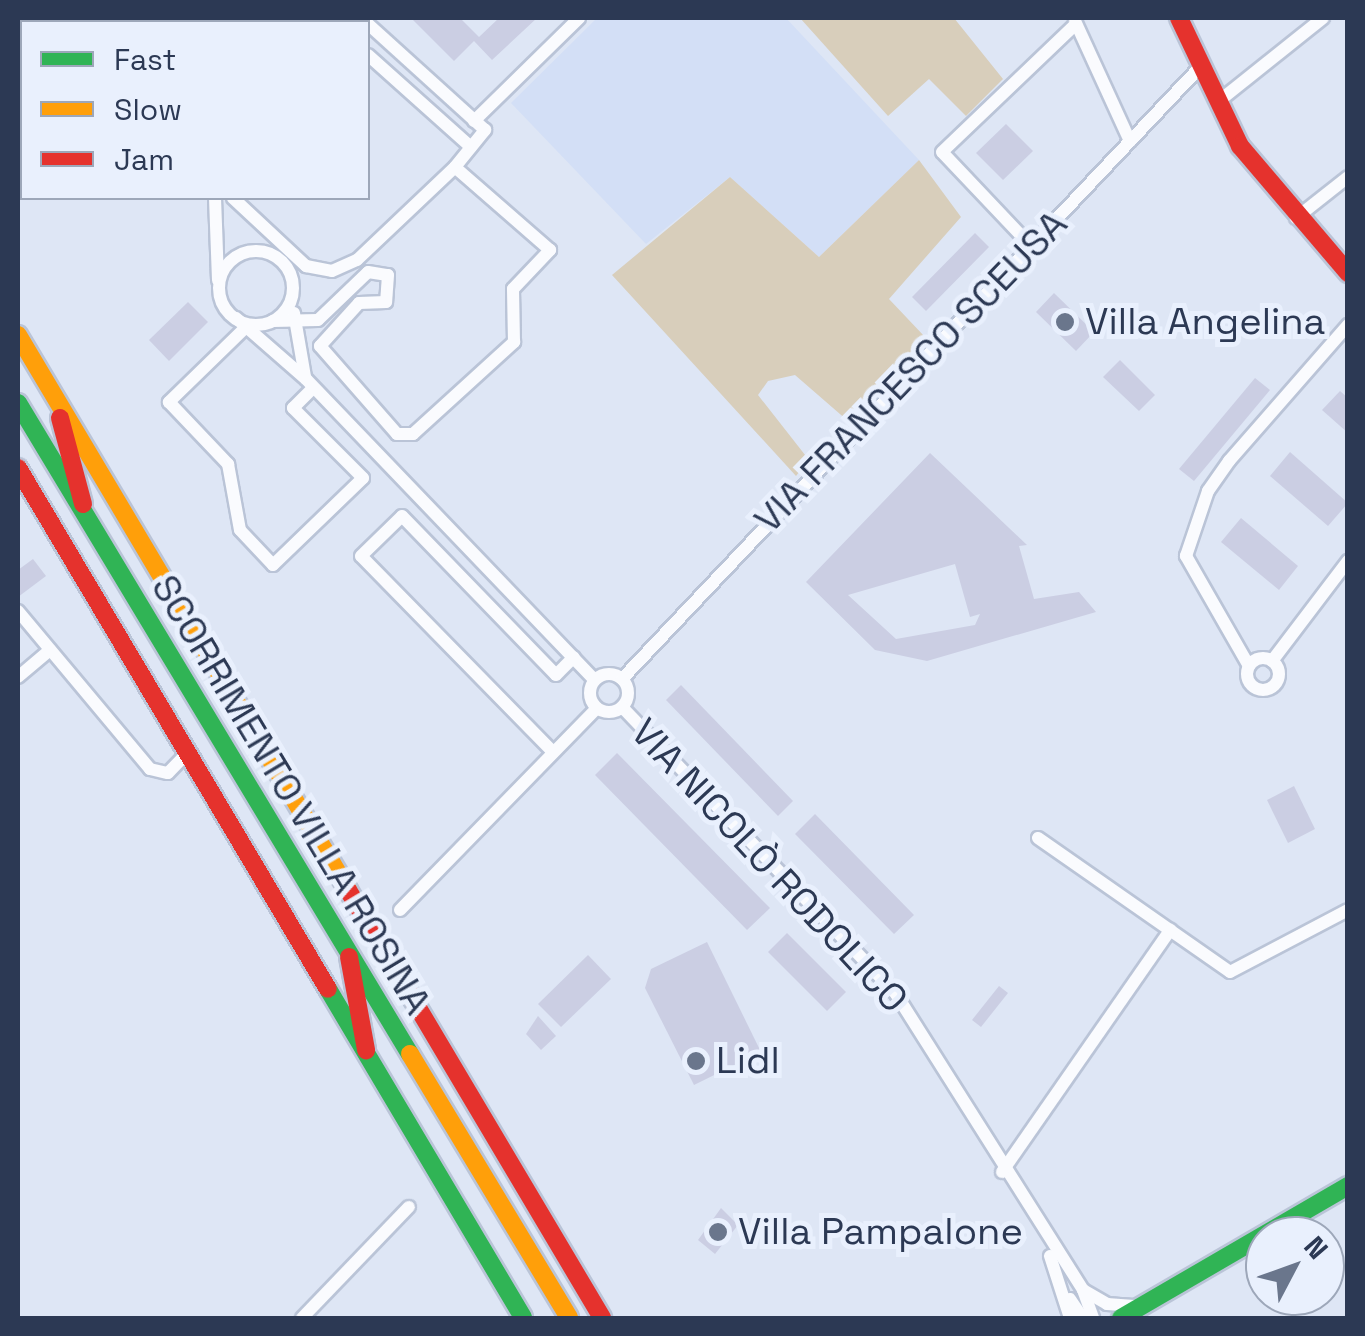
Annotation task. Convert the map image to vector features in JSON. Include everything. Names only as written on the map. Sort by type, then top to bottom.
[{"type":"street","points":[[219,285],[228,263],[247,251],[332,271],[356,260],[455,167],[471,147],[480,126],[580,18]]},
{"type":"street","points":[[1179,18],[1240,146],[1296,218],[1348,273]]},
{"type":"street","points":[[1219,101],[1323,18]]},
{"type":"street","points":[[1031,246],[942,152],[1075,21],[1130,141]]},
{"type":"street","points":[[370,26],[480,126]]},
{"type":"street","points":[[370,57],[471,147]]},
{"type":"street","name":"VIA FRANCESCO SCEUSA","points":[[622,679],[1202,64]]},
{"type":"street","points":[[295,348],[368,272],[388,275],[386,302],[360,303],[320,346],[404,435],[470,390],[514,342],[513,290],[550,250],[455,167]]},
{"type":"street","points":[[1296,218],[1348,177]]},
{"type":"street","points":[[215,200],[219,285],[240,324],[309,383],[595,680],[622,679],[622,707],[597,708],[400,910]]},
{"type":"street","points":[[235,200],[306,266]]},
{"type":"street","points":[[263,226],[294,289],[295,348],[309,383]]},
{"type":"street","points":[[272,321],[294,289]]},
{"type":"street","points":[[309,383],[293,408],[362,478],[273,565],[240,530],[228,464],[169,402],[240,324],[318,320]]},
{"type":"street","points":[[1272,661],[1278,676],[1269,689],[1249,682],[1249,666],[1186,556],[1208,491],[1229,461],[1348,325]]},
{"type":"street","points":[[18,334],[603,1318]]},
{"type":"street","points":[[54,395],[86,514]]},
{"type":"street","name":"SCORRIMENTO VILLA ROSINA","points":[[18,404],[507,1221],[569,1318]]},
{"type":"street","points":[[18,468],[523,1318]]},
{"type":"street","points":[[553,752],[362,556],[402,516],[556,674],[574,658]]},
{"type":"street","points":[[1249,666],[1272,661],[1348,561]]},
{"type":"street","points":[[18,611],[159,776],[187,752]]},
{"type":"street","points":[[18,677],[50,650]]},
{"type":"street","points":[[595,680],[590,691],[597,708]]},
{"type":"street","name":"VIA NICOLÒ RODOLICO","points":[[622,707],[896,994],[1039,1231],[1082,1290],[1093,1318]]},
{"type":"street","points":[[1038,838],[1230,972],[1348,910]]},
{"type":"street","points":[[1002,1172],[1170,930]]},
{"type":"street","points":[[348,957],[369,1064]]},
{"type":"street","points":[[1121,1318],[1348,1186]]},
{"type":"street","points":[[302,1318],[410,1207]]},
{"type":"street","name":"SCORRIMENTO VILLA ROSINA","points":[[507,1221],[556,1318]]},
{"type":"street","name":"VIA NICOLÒ RODOLICO","points":[[1039,1231],[1068,1297],[1083,1318]]},
{"type":"street","points":[[1082,1290],[1107,1304],[1142,1306]]},
{"type":"street","name":"VIA NICOLÒ RODOLICO","points":[[1068,1297],[1070,1318]]},
{"type":"shaded area","points":[[597,18],[786,18],[919,160],[819,257],[730,177],[646,244],[511,103]]},
{"type":"shaded area","points":[[800,18],[954,18],[1003,79],[966,116],[929,79],[888,116]]},
{"type":"shaded area","points":[[919,160],[961,217],[889,299],[925,337],[848,421],[795,375],[768,381],[758,395],[809,460],[796,476],[612,275],[730,177],[819,257]]},
{"type":"building","points":[[411,18],[460,18],[479,37],[499,18],[537,18],[492,60],[474,41],[454,61]]},
{"type":"building","points":[[1006,124],[1033,151],[1003,180],[976,153]]},
{"type":"building","points":[[975,233],[989,247],[926,311],[912,297]]},
{"type":"building","name":"Villa Angelina","points":[[1054,293],[1094,332],[1076,351],[1036,312]]},
{"type":"building","points":[[188,302],[208,322],[169,361],[149,340]]},
{"type":"building","points":[[1120,360],[1155,395],[1139,411],[1103,377]]},
{"type":"building","points":[[1255,378],[1270,390],[1194,481],[1179,469]]},
{"type":"building","points":[[1340,391],[1348,398],[1348,433],[1322,410]]},
{"type":"building","points":[[1290,452],[1348,503],[1328,526],[1270,476]]},
{"type":"building","points":[[930,453],[1027,545],[1019,546],[1034,599],[1079,592],[1096,612],[927,661],[875,650],[806,582]],"holes":[[[955,564],[970,617],[980,614],[975,625],[896,639],[848,595]]]},
{"type":"building","points":[[1241,518],[1298,566],[1279,590],[1221,542]]},
{"type":"building","points":[[33,559],[46,576],[18,597],[18,570]]},
{"type":"building","points":[[681,685],[793,801],[778,816],[666,700]]},
{"type":"building","points":[[617,753],[770,908],[747,930],[595,775]]},
{"type":"building","points":[[1294,786],[1315,829],[1288,843],[1267,800]]},
{"type":"building","points":[[815,814],[914,915],[894,934],[795,834]]},
{"type":"building","points":[[787,933],[846,992],[827,1011],[768,952]]},
{"type":"building","points":[[707,942],[761,1052],[694,1085],[645,988],[651,969]]},
{"type":"building","points":[[588,955],[611,979],[561,1027],[538,1004]]},
{"type":"building","points":[[999,986],[1008,993],[981,1027],[972,1020]]},
{"type":"building","points":[[538,1016],[556,1036],[541,1050],[526,1034]]},
{"type":"building","name":"Villa Pampalone","points":[[721,1208],[738,1225],[715,1254],[698,1240]]},
{"type":"traffic: fast","points":[[18,403],[410,1054]]},
{"type":"traffic: fast","points":[[328,989],[523,1318]]},
{"type":"traffic: fast","points":[[1121,1318],[1348,1186]]},
{"type":"traffic: slow","points":[[18,335],[348,890]]},
{"type":"traffic: slow","points":[[410,1054],[569,1318]]},
{"type":"traffic: jam","points":[[1179,18],[1240,146],[1348,273]]},
{"type":"traffic: jam","points":[[60,418],[83,504]]},
{"type":"traffic: jam","points":[[18,468],[328,989]]},
{"type":"traffic: jam","points":[[348,890],[602,1318]]},
{"type":"traffic: jam","points":[[349,957],[366,1050]]},
{"type":"place","name":"Villa Angelina","points":[[1065,322]]},
{"type":"place","name":"Lidl","points":[[696,1061]]},
{"type":"place","name":"Villa Pampalone","points":[[718,1232]]}]
